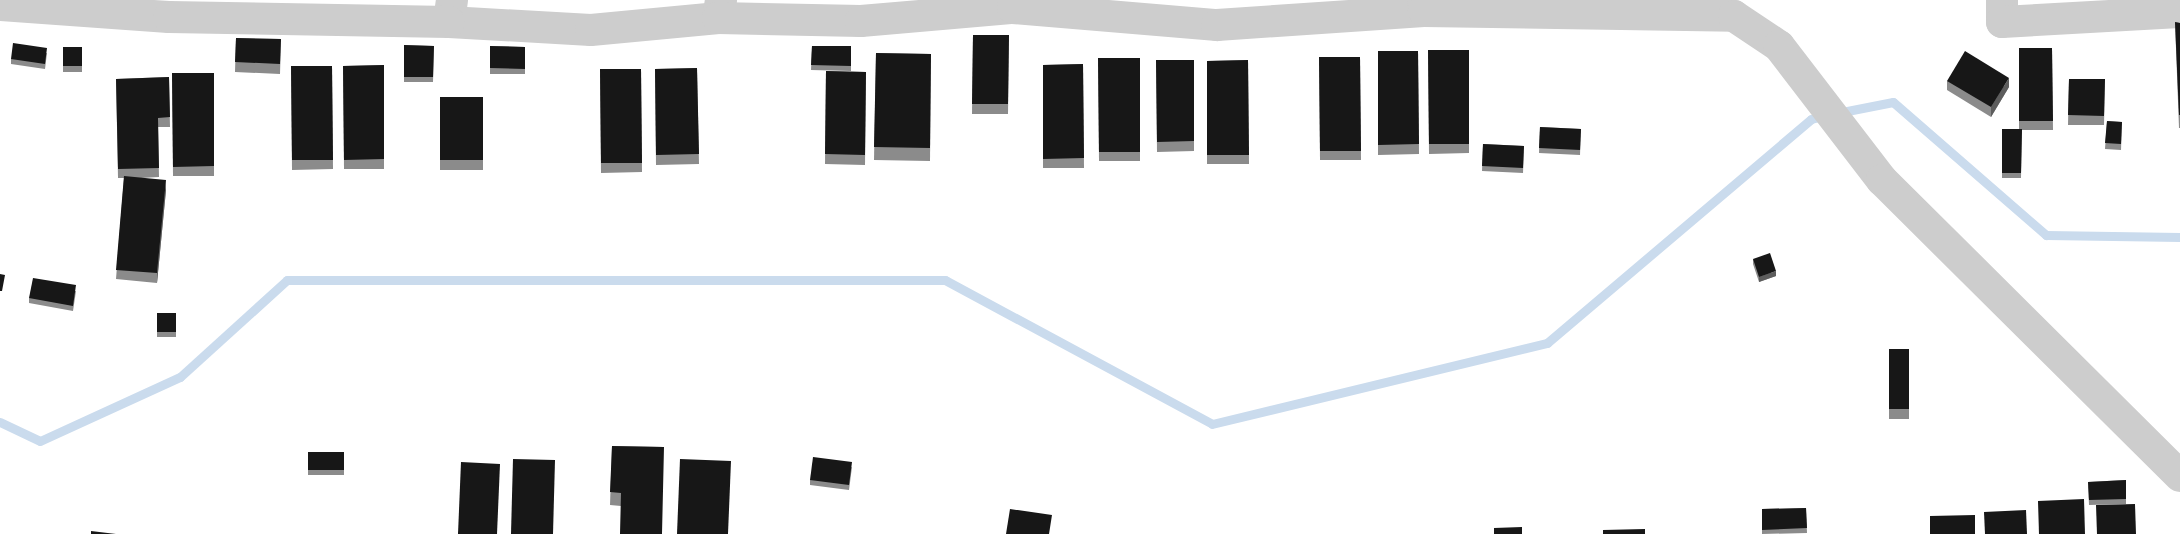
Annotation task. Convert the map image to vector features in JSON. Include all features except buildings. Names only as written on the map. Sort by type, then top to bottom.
[{"type":"street","points":[[2002,0],[2002,22],[2180,12]]},
{"type":"street","points":[[0,5],[450,11],[590,30],[719,9],[861,21],[1014,4],[1217,25],[1424,6],[1696,6],[1734,16],[1779,46],[1822,97],[1844,132],[1882,180],[2180,476]]},
{"type":"waterway","points":[[1837,113],[1893,102],[2046,235],[2180,237]]},
{"type":"waterway","points":[[0,422],[40,441],[180,377],[287,280],[945,280],[1212,424],[1547,343],[1811,119],[1823,116]]}]
